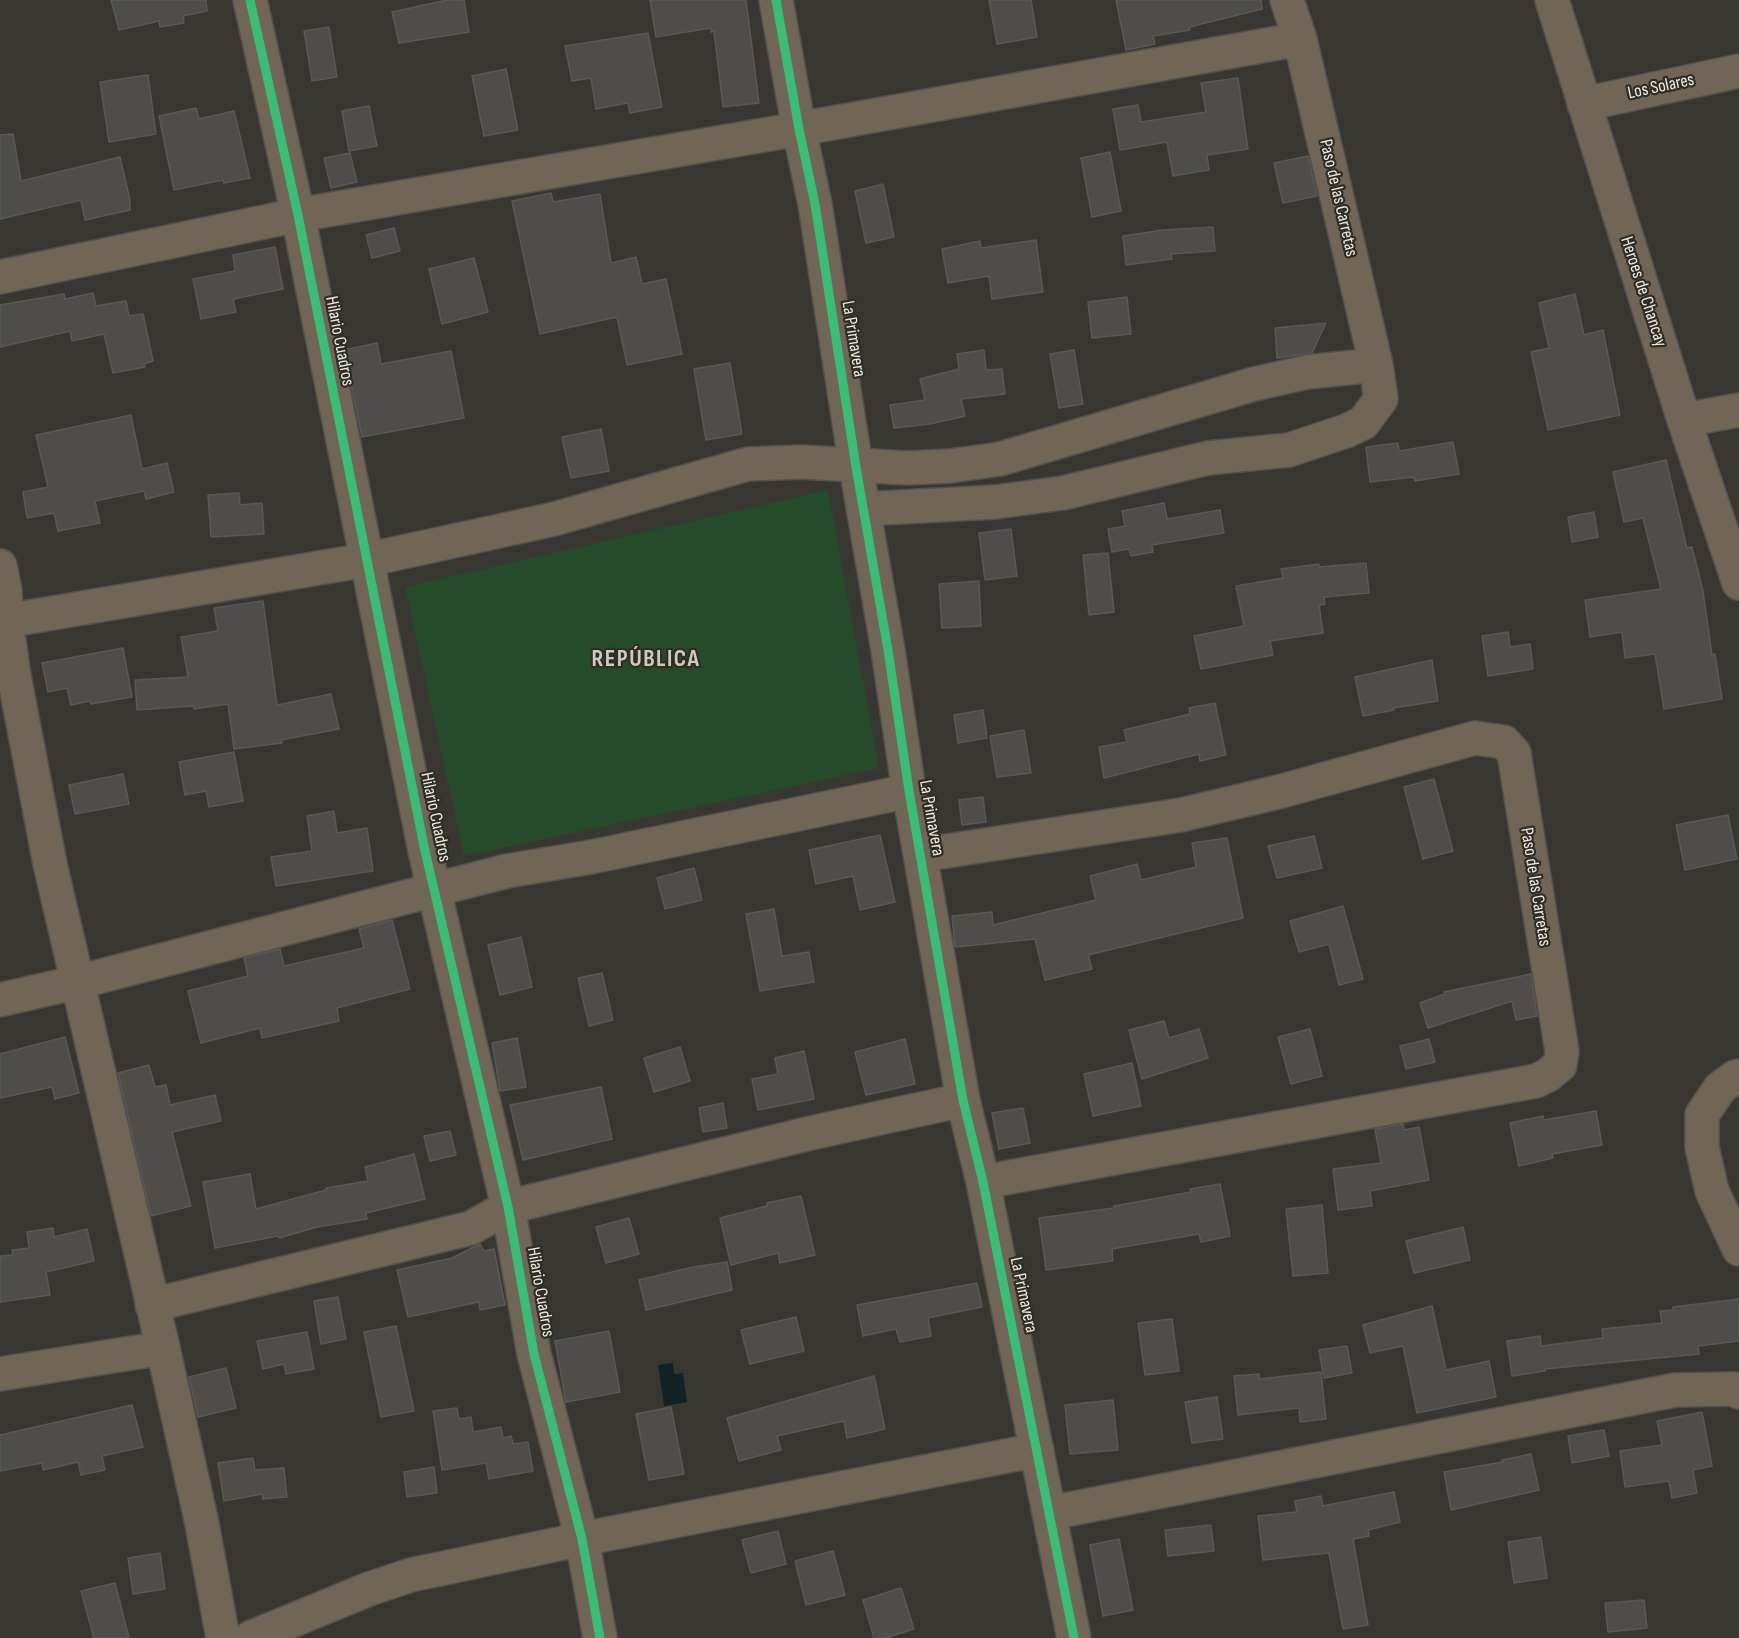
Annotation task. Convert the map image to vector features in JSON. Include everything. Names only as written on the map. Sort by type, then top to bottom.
[{"type":"street","name":"Hilario Cuadros","points":[[250,0],[298,215],[434,890],[508,1207],[534,1354],[582,1539],[600,1638]]},
{"type":"street","name":"La Primavera","points":[[776,0],[815,204],[909,791],[963,1100],[983,1182],[1074,1638]]},
{"type":"street","name":"Paso de las Carretas","points":[[863,509],[995,502],[1063,493],[1208,458],[1289,450],[1363,423],[1381,399],[1376,365],[1300,39],[1287,0]]},
{"type":"street","name":"Heroes de Chancay","points":[[1552,0],[1684,420],[1739,583]]},
{"type":"street","points":[[0,277],[298,215],[799,129],[1300,39]]},
{"type":"street","name":"Los Solares","points":[[1584,104],[1739,71]]},
{"type":"street","points":[[3,621],[366,560],[554,519],[748,464],[802,462],[856,467],[907,468],[950,466],[1000,459],[1254,384],[1307,372],[1376,365]]},
{"type":"street","points":[[1684,420],[1739,410]]},
{"type":"street","points":[[0,566],[5,591],[3,621],[50,864],[163,1348],[202,1524],[223,1638]]},
{"type":"street","name":"Paso de las Carretas","points":[[921,855],[1181,815],[1278,792],[1475,738],[1504,742],[1514,753],[1562,1051],[1560,1065],[1548,1075],[1536,1081],[983,1182]]},
{"type":"street","points":[[0,1000],[507,871],[591,857],[909,791]]},
{"type":"street","points":[[1739,1077],[1735,1077],[1720,1088],[1702,1115],[1702,1147],[1712,1191],[1739,1249]]},
{"type":"street","points":[[152,1305],[471,1228],[508,1207],[815,1132],[963,1100]]},
{"type":"street","points":[[0,1374],[163,1348]]},
{"type":"street","points":[[1050,1513],[1675,1390],[1734,1389],[1739,1392]]},
{"type":"street","points":[[250,1638],[369,1589],[411,1575],[582,1539],[1037,1450]]},
{"type":"green space","points":[[828,490],[879,768],[464,856],[405,587]]},
{"type":"shaded area","points":[[673,1363],[674,1374],[683,1373],[687,1402],[664,1406],[658,1365]]},
{"type":"building","points":[[111,0],[206,0],[207,11],[183,16],[184,23],[160,27],[159,21],[119,30]]},
{"type":"building","points":[[447,0],[464,0],[469,32],[399,43],[392,12]]},
{"type":"building","points":[[650,0],[746,0],[759,103],[723,107],[714,31],[711,32],[711,28],[656,37]]},
{"type":"building","points":[[989,0],[1031,0],[1037,37],[997,44]]},
{"type":"building","points":[[1116,0],[1261,0],[1262,9],[1189,27],[1190,30],[1153,36],[1155,44],[1126,50]]},
{"type":"building","points":[[329,27],[337,77],[312,81],[304,31]]},
{"type":"building","points":[[648,33],[662,107],[630,113],[628,103],[596,109],[591,78],[572,81],[565,46]]},
{"type":"building","points":[[506,69],[518,130],[484,136],[472,76]]},
{"type":"building","points":[[148,75],[156,134],[109,142],[100,82]]},
{"type":"building","points":[[1238,78],[1248,149],[1207,155],[1209,170],[1173,176],[1167,142],[1120,150],[1113,109],[1138,105],[1141,122],[1206,112],[1201,83]]},
{"type":"building","points":[[369,106],[377,146],[349,151],[342,111]]},
{"type":"building","points":[[196,108],[199,119],[234,111],[250,178],[224,183],[223,180],[174,190],[159,116]]},
{"type":"building","points":[[13,134],[21,181],[120,157],[130,200],[130,210],[85,220],[81,200],[0,219],[0,135]]},
{"type":"building","points":[[1110,152],[1121,211],[1092,217],[1081,158]]},
{"type":"building","points":[[350,153],[357,182],[331,188],[324,158]]},
{"type":"building","points":[[1308,156],[1317,196],[1283,203],[1274,163]]},
{"type":"building","points":[[883,184],[894,237],[866,243],[855,191]]},
{"type":"building","points":[[551,193],[553,202],[600,194],[611,263],[636,257],[642,284],[666,279],[682,354],[627,365],[617,317],[540,334],[512,201]]},
{"type":"building","points":[[1213,227],[1215,251],[1171,254],[1172,259],[1126,265],[1123,236],[1163,230]]},
{"type":"building","points":[[394,228],[400,251],[372,258],[366,235]]},
{"type":"building","points":[[1036,240],[1043,292],[992,299],[989,276],[948,283],[942,249],[980,241],[981,248]]},
{"type":"building","points":[[275,247],[283,289],[233,299],[236,312],[201,319],[193,279],[235,271],[233,255]]},
{"type":"building","points":[[474,258],[488,312],[442,324],[429,269]]},
{"type":"building","points":[[93,293],[96,306],[126,301],[129,316],[143,314],[153,361],[144,364],[145,367],[113,373],[104,334],[72,341],[70,331],[0,347],[0,305],[64,294],[65,299]]},
{"type":"building","points":[[1575,294],[1584,335],[1603,330],[1620,415],[1548,430],[1531,352],[1549,348],[1539,303]]},
{"type":"building","points":[[1127,297],[1131,334],[1092,338],[1088,302]]},
{"type":"building","points":[[1326,323],[1312,353],[1277,358],[1275,328]]},
{"type":"building","points":[[377,343],[381,364],[451,351],[464,418],[362,437],[344,350]]},
{"type":"building","points":[[984,350],[986,370],[1002,369],[1005,394],[961,399],[965,416],[930,424],[894,428],[890,405],[925,400],[920,379],[959,369],[957,354]]},
{"type":"building","points":[[1074,350],[1083,404],[1059,408],[1050,354]]},
{"type":"building","points":[[730,363],[742,434],[706,440],[694,369]]},
{"type":"building","points":[[131,415],[142,469],[167,463],[174,492],[146,499],[144,491],[95,501],[100,523],[58,531],[54,513],[27,518],[23,492],[48,487],[36,435]]},
{"type":"building","points":[[601,429],[609,471],[571,478],[562,437]]},
{"type":"building","points":[[1453,442],[1459,474],[1415,481],[1414,477],[1370,482],[1366,447],[1398,443],[1399,451]]},
{"type":"building","points":[[1666,460],[1687,548],[1692,547],[1703,591],[1712,655],[1715,654],[1722,699],[1664,709],[1655,654],[1625,658],[1622,632],[1590,637],[1585,600],[1661,589],[1643,518],[1624,522],[1613,472]]},
{"type":"building","points":[[239,493],[240,505],[262,503],[264,534],[211,537],[208,495]]},
{"type":"building","points":[[1164,503],[1167,519],[1220,510],[1224,533],[1152,545],[1153,552],[1131,556],[1129,549],[1112,552],[1108,529],[1125,526],[1122,511]]},
{"type":"building","points":[[1594,512],[1598,537],[1572,542],[1568,517]]},
{"type":"building","points":[[1011,529],[1017,576],[985,580],[979,533]]},
{"type":"building","points":[[1108,553],[1114,612],[1089,615],[1083,555]]},
{"type":"building","points":[[1366,563],[1369,593],[1324,597],[1325,604],[1319,605],[1323,633],[1270,641],[1273,655],[1201,669],[1194,636],[1244,626],[1236,586],[1283,578],[1281,569],[1319,564],[1319,567]]},
{"type":"building","points":[[979,581],[981,626],[942,628],[939,584]]},
{"type":"building","points":[[263,601],[277,705],[331,694],[339,729],[281,740],[282,743],[234,749],[228,704],[194,709],[193,706],[137,710],[135,680],[188,677],[181,637],[218,631],[214,608]]},
{"type":"building","points":[[1508,632],[1510,647],[1530,644],[1533,669],[1488,676],[1482,636]]},
{"type":"building","points":[[123,648],[132,697],[71,705],[67,688],[48,692],[42,663]]},
{"type":"building","points":[[1432,660],[1438,701],[1393,708],[1394,710],[1363,716],[1355,677]]},
{"type":"building","points":[[1215,703],[1226,755],[1200,761],[1199,754],[1104,778],[1099,747],[1127,742],[1124,730],[1190,714],[1189,708]]},
{"type":"building","points":[[983,710],[987,738],[958,743],[954,715]]},
{"type":"building","points":[[1024,730],[1031,773],[997,777],[990,736]]},
{"type":"building","points":[[234,752],[243,801],[209,807],[206,791],[185,795],[179,762]]},
{"type":"building","points":[[123,774],[129,804],[75,814],[69,785]]},
{"type":"building","points":[[1434,779],[1453,851],[1423,859],[1404,787]]},
{"type":"building","points":[[983,797],[986,822],[962,825],[959,800]]},
{"type":"building","points":[[334,811],[337,833],[367,828],[373,871],[276,886],[271,857],[312,851],[307,816]]},
{"type":"building","points":[[1728,815],[1737,859],[1685,870],[1676,825]]},
{"type":"building","points":[[880,835],[895,902],[860,910],[853,876],[816,884],[809,850]]},
{"type":"building","points":[[1314,836],[1322,868],[1277,878],[1268,846]]},
{"type":"building","points":[[1227,838],[1243,918],[1088,955],[1092,969],[1045,980],[1035,939],[955,947],[952,916],[992,912],[993,925],[1096,900],[1090,876],[1137,864],[1141,880],[1196,867],[1192,843]]},
{"type":"building","points":[[694,868],[702,900],[665,909],[657,878]]},
{"type":"building","points":[[1343,906],[1363,979],[1339,985],[1329,944],[1299,952],[1290,921]]},
{"type":"building","points":[[774,909],[782,956],[809,952],[814,982],[760,991],[746,914]]},
{"type":"building","points":[[392,920],[410,989],[337,1008],[339,1021],[262,1038],[260,1028],[201,1043],[188,991],[248,976],[244,958],[280,949],[284,966],[364,948],[359,929]]},
{"type":"building","points":[[521,937],[532,987],[500,995],[488,945]]},
{"type":"building","points":[[602,973],[613,1020],[589,1026],[578,978]]},
{"type":"building","points":[[1531,974],[1537,1016],[1516,1020],[1512,1001],[1428,1028],[1420,1003],[1445,994],[1444,992]]},
{"type":"building","points":[[1164,1021],[1169,1038],[1199,1029],[1208,1058],[1142,1079],[1129,1030]]},
{"type":"building","points":[[1310,1029],[1322,1076],[1291,1084],[1278,1037]]},
{"type":"building","points":[[65,1037],[79,1093],[55,1099],[52,1087],[0,1098],[0,1054]]},
{"type":"building","points":[[517,1038],[526,1087],[500,1091],[492,1043]]},
{"type":"building","points":[[905,1039],[915,1084],[866,1095],[855,1052]]},
{"type":"building","points":[[1429,1039],[1435,1062],[1406,1069],[1400,1046]]},
{"type":"building","points":[[680,1047],[690,1081],[654,1092],[644,1058]]},
{"type":"building","points":[[804,1051],[814,1099],[758,1110],[752,1079],[778,1074],[775,1058]]},
{"type":"building","points":[[1132,1063],[1141,1106],[1093,1116],[1084,1074]]},
{"type":"building","points":[[149,1065],[155,1087],[166,1085],[170,1105],[215,1095],[221,1121],[172,1132],[191,1206],[151,1216],[118,1073]]},
{"type":"building","points":[[601,1087],[612,1139],[523,1160],[510,1105]]},
{"type":"building","points":[[723,1103],[727,1128],[703,1132],[699,1108]]},
{"type":"building","points":[[1023,1108],[1030,1143],[999,1149],[992,1113]]},
{"type":"building","points":[[1596,1111],[1602,1145],[1552,1154],[1553,1158],[1519,1166],[1510,1123],[1543,1116],[1544,1120]]},
{"type":"building","points":[[1403,1124],[1404,1130],[1419,1127],[1429,1180],[1370,1191],[1372,1206],[1338,1210],[1333,1169],[1381,1163],[1375,1129]]},
{"type":"building","points":[[450,1131],[456,1155],[430,1161],[424,1136]]},
{"type":"building","points":[[414,1154],[425,1199],[366,1213],[367,1219],[317,1227],[279,1238],[278,1236],[215,1248],[203,1182],[250,1174],[256,1209],[326,1190],[326,1188],[368,1181],[365,1167]]},
{"type":"building","points":[[1220,1184],[1230,1236],[1201,1242],[1199,1234],[1112,1249],[1113,1261],[1046,1270],[1039,1218],[1114,1208],[1114,1206],[1191,1192],[1190,1189]]},
{"type":"building","points":[[801,1196],[815,1255],[780,1263],[778,1253],[731,1265],[720,1218],[767,1206],[767,1203]]},
{"type":"building","points":[[1322,1205],[1328,1273],[1293,1276],[1286,1209]]},
{"type":"building","points":[[629,1218],[639,1254],[606,1263],[596,1227]]},
{"type":"building","points":[[1463,1227],[1470,1260],[1414,1273],[1406,1241]]},
{"type":"building","points":[[53,1228],[54,1237],[87,1229],[94,1261],[46,1272],[50,1295],[0,1302],[0,1256],[13,1255],[12,1250],[29,1248],[27,1232]]},
{"type":"building","points":[[480,1244],[484,1251],[494,1249],[505,1305],[480,1310],[479,1302],[408,1317],[397,1270],[452,1258]]},
{"type":"building","points":[[727,1262],[732,1290],[646,1310],[639,1280],[693,1267]]},
{"type":"building","points":[[977,1283],[982,1307],[928,1318],[931,1336],[900,1342],[896,1329],[863,1336],[857,1305]]},
{"type":"building","points":[[338,1297],[346,1339],[321,1344],[314,1301]]},
{"type":"building","points":[[1739,1299],[1739,1341],[1698,1346],[1699,1354],[1545,1369],[1545,1371],[1512,1376],[1507,1341],[1540,1336],[1541,1346],[1603,1338],[1602,1329],[1662,1323],[1660,1311],[1673,1310],[1673,1307]]},
{"type":"building","points":[[1432,1306],[1446,1370],[1489,1361],[1496,1397],[1417,1413],[1403,1346],[1370,1353],[1363,1325]]},
{"type":"building","points":[[796,1317],[804,1351],[750,1364],[741,1330]]},
{"type":"building","points":[[1172,1319],[1179,1371],[1145,1375],[1138,1323]]},
{"type":"building","points":[[396,1326],[414,1411],[381,1417],[364,1332]]},
{"type":"building","points":[[609,1331],[620,1392],[566,1402],[555,1341]]},
{"type":"building","points":[[307,1332],[314,1369],[286,1374],[284,1364],[263,1369],[257,1341]]},
{"type":"building","points":[[1347,1346],[1352,1373],[1324,1378],[1319,1350]]},
{"type":"building","points":[[226,1368],[236,1408],[198,1417],[189,1377]]},
{"type":"building","points":[[1321,1372],[1326,1419],[1300,1422],[1299,1408],[1238,1415],[1234,1376],[1259,1374],[1259,1379]]},
{"type":"building","points":[[874,1376],[885,1429],[847,1438],[844,1421],[777,1436],[781,1450],[739,1461],[727,1418]]},
{"type":"building","points":[[1217,1397],[1223,1439],[1192,1443],[1185,1402]]},
{"type":"building","points":[[1113,1400],[1118,1450],[1070,1454],[1065,1405]]},
{"type":"building","points":[[132,1405],[143,1447],[102,1456],[105,1470],[81,1475],[78,1462],[43,1470],[42,1463],[0,1471],[0,1435]]},
{"type":"building","points":[[671,1407],[684,1474],[649,1480],[636,1414]]},
{"type":"building","points":[[457,1408],[459,1419],[471,1417],[473,1432],[501,1427],[503,1438],[511,1436],[513,1444],[528,1442],[533,1471],[489,1479],[486,1463],[442,1470],[433,1411]]},
{"type":"building","points":[[1702,1412],[1712,1466],[1693,1470],[1697,1493],[1672,1498],[1669,1481],[1625,1487],[1620,1451],[1662,1445],[1657,1421]]},
{"type":"building","points":[[1604,1430],[1609,1456],[1572,1463],[1568,1436]]},
{"type":"building","points":[[1531,1454],[1539,1490],[1451,1510],[1444,1472],[1503,1462],[1502,1460]]},
{"type":"building","points":[[253,1458],[255,1470],[284,1468],[287,1497],[263,1499],[262,1494],[224,1501],[218,1463]]},
{"type":"building","points":[[434,1467],[437,1493],[407,1497],[404,1472]]},
{"type":"building","points":[[1394,1492],[1400,1522],[1368,1530],[1369,1536],[1353,1539],[1368,1625],[1343,1629],[1329,1553],[1263,1560],[1258,1516],[1297,1512],[1295,1501],[1321,1496],[1323,1506]]},
{"type":"building","points":[[1211,1525],[1214,1551],[1168,1556],[1165,1530]]},
{"type":"building","points":[[778,1531],[786,1564],[751,1573],[742,1540]]},
{"type":"building","points":[[1541,1537],[1547,1578],[1514,1583],[1508,1542]]},
{"type":"building","points":[[1119,1539],[1133,1610],[1103,1616],[1090,1545]]},
{"type":"building","points":[[833,1551],[845,1595],[806,1605],[795,1561]]},
{"type":"building","points":[[160,1553],[165,1589],[133,1594],[128,1558]]},
{"type":"building","points":[[115,1583],[129,1638],[94,1638],[81,1591]]},
{"type":"building","points":[[901,1588],[914,1629],[885,1638],[874,1638],[863,1600]]},
{"type":"building","points":[[1644,1600],[1647,1628],[1608,1632],[1605,1603]]},
{"type":"cycle path","points":[[250,0],[298,215],[425,851],[508,1207],[534,1354],[582,1539],[600,1638]]},
{"type":"cycle path","points":[[776,0],[815,204],[909,791],[963,1100],[983,1182],[1074,1638]]},
{"type":"district","name":"REPÚBLICA","points":[[646,660]]}]
